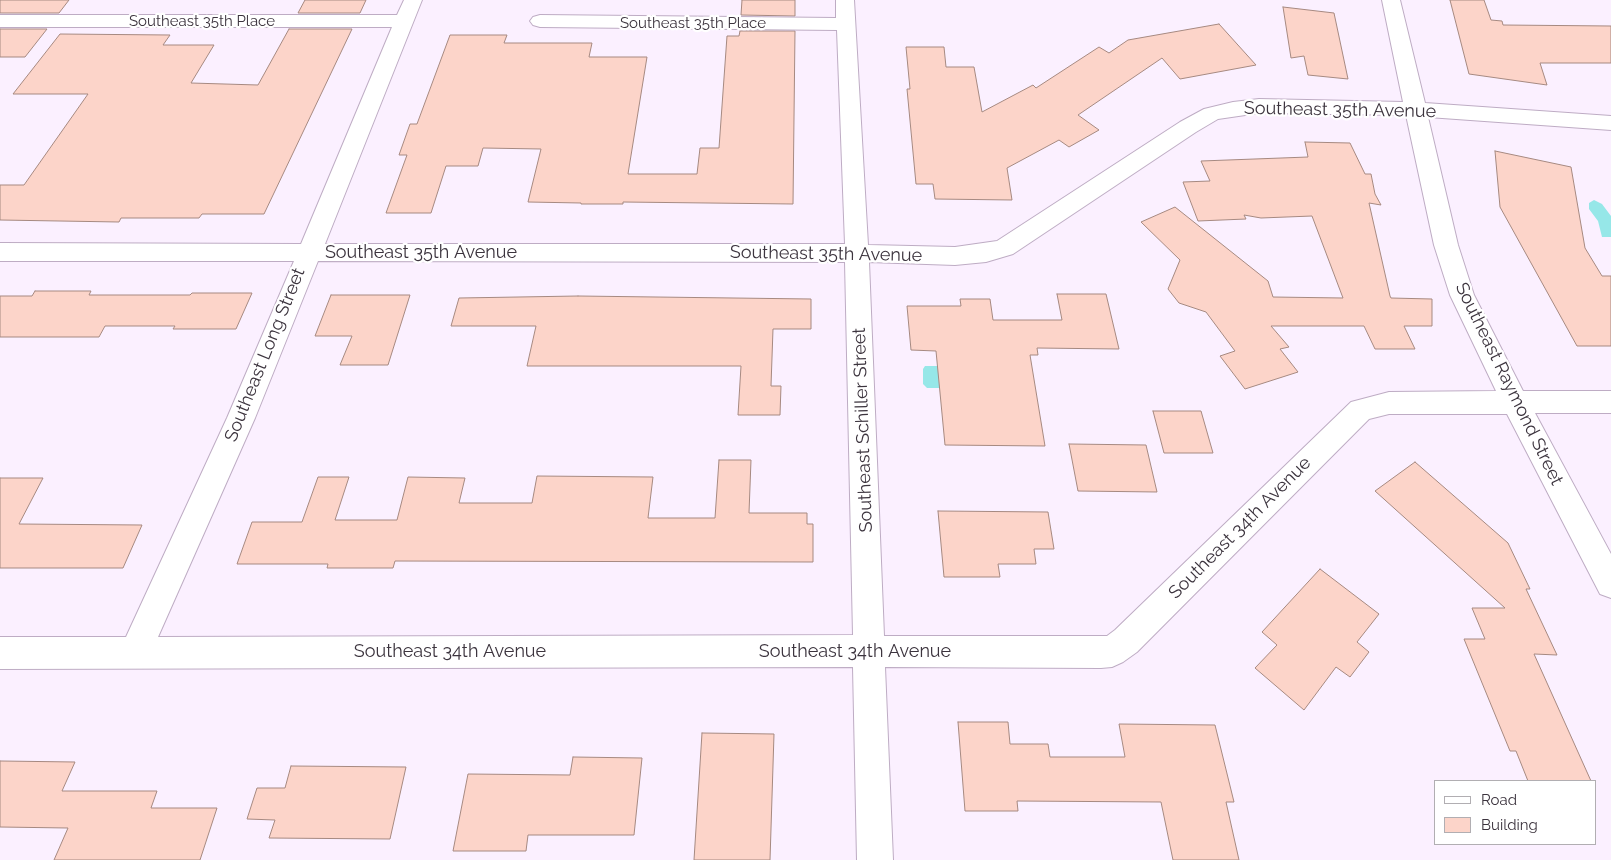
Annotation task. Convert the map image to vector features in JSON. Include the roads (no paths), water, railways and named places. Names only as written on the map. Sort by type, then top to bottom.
[{"type":"street","name":"Southeast Long Street","points":[[135,652],[293,295],[307,253],[412,0]]},
{"type":"street","name":"Southeast Raymond Street","points":[[1391,0],[1446,245],[1462,295],[1515,402],[1611,584]]},
{"type":"street","name":"Southeast 35th Place","points":[[540,21],[845,12]]},
{"type":"street","name":"Southeast Schiller Street","points":[[845,12],[857,253],[875,860]]},
{"type":"street","name":"Southeast 35th Place","points":[[0,22],[404,21]]},
{"type":"street","name":"Southeast 35th Avenue","points":[[0,252],[857,253],[955,256],[986,253],[1005,248],[1188,127],[1211,114],[1233,109],[1259,106],[1383,106],[1611,123]]},
{"type":"street","name":"Southeast 34th Avenue","points":[[0,653],[869,651],[1088,654],[1112,650],[1126,641],[1361,410],[1389,403],[1611,402]]}]
